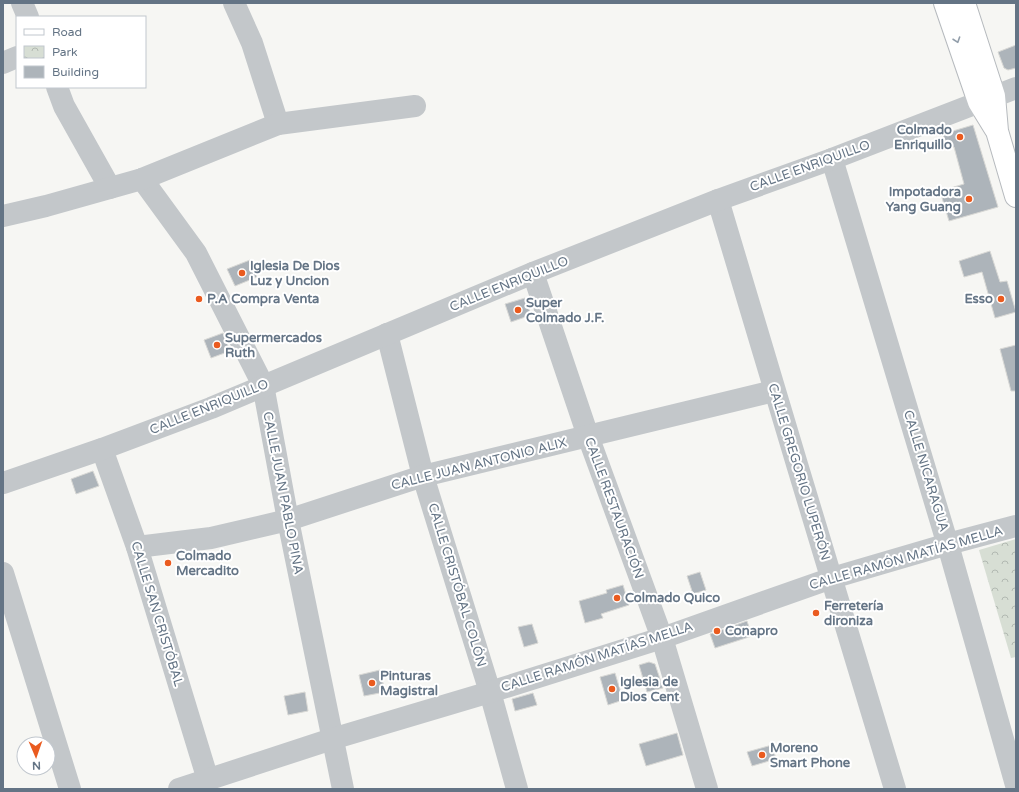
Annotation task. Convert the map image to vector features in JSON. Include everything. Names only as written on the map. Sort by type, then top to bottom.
[{"type":"main road","points":[[945,3],[986,99]]},
{"type":"main road","points":[[964,3],[986,99],[1016,196]]},
{"type":"street","points":[[22,3],[28,16]]},
{"type":"street","points":[[234,3],[252,43],[278,124]]},
{"type":"street","points":[[3,63],[16,57]]},
{"type":"street","points":[[57,88],[64,106],[110,188]]},
{"type":"street","name":"CALLE ENRIQUILLO","points":[[3,484],[211,408],[262,385],[533,273],[718,200],[1016,88]]},
{"type":"street","points":[[3,216],[46,206],[142,179],[278,124],[415,106]]},
{"type":"street","name":"CALLE NICARAGUA","points":[[832,158],[948,544],[1016,785]]},
{"type":"street","name":"CALLE JUAN PABLO PINA","points":[[142,179],[196,253],[262,385],[343,789]]},
{"type":"street","name":"CALLE GREGORIO LUPERÓN","points":[[718,200],[774,391],[895,789]]},
{"type":"street","name":"CALLE RESTAURACIÓN","points":[[533,273],[588,436],[662,638],[707,789]]},
{"type":"street","name":"CALLE CRISTÓBAL COLÓN","points":[[387,334],[423,476],[490,692],[517,789]]},
{"type":"street","name":"CALLE JUAN ANTONIO ALIX","points":[[137,547],[211,538],[288,520],[423,476],[774,391]]},
{"type":"street","name":"CALLE SAN CRISTÓBAL","points":[[102,449],[137,547],[208,780]]},
{"type":"street","name":"CALLE RAMÓN MATÍAS MELLA","points":[[179,789],[332,738],[490,692],[662,638],[832,578],[1016,526]]},
{"type":"street","points":[[3,573],[70,789]]},
{"type":"green space","points":[[1016,539],[1016,657],[1011,658],[979,550]]},
{"type":"building","points":[[1016,45],[1016,68],[1008,70],[1004,68],[998,52]]},
{"type":"building","points":[[973,125],[998,207],[949,221],[940,191],[964,184],[954,147],[947,149],[943,134]]},
{"type":"building","points":[[990,251],[1000,282],[1007,281],[1016,312],[995,318],[982,272],[964,277],[959,261]]},
{"type":"building","name":"Iglesia De Dios Luz y Uncion","points":[[250,260],[257,277],[235,286],[227,269]]},
{"type":"building","name":"Super Colmado J.F.","points":[[525,298],[531,315],[511,322],[505,304]]},
{"type":"building","name":"Supermercados Ruth","points":[[223,333],[230,351],[211,358],[204,340]]},
{"type":"building","points":[[1016,345],[1016,391],[1011,391],[1000,349]]},
{"type":"building","points":[[93,471],[99,486],[76,494],[71,479]]},
{"type":"building","points":[[700,572],[706,590],[693,594],[687,576]]},
{"type":"building","points":[[623,585],[629,605],[601,614],[603,618],[585,623],[579,601],[607,593],[606,590]]},
{"type":"building","points":[[747,621],[752,636],[715,648],[710,634]]},
{"type":"building","points":[[532,624],[538,643],[524,647],[518,627]]},
{"type":"building","points":[[649,662],[655,664],[663,688],[647,692],[639,665]]},
{"type":"building","name":"Pinturas Magistral","points":[[380,670],[385,692],[364,696],[359,675]]},
{"type":"building","name":"Iglesia de Dios Cent","points":[[615,673],[623,700],[608,705],[600,677]]},
{"type":"building","points":[[305,692],[308,711],[288,715],[284,696]]},
{"type":"building","points":[[533,693],[537,705],[515,711],[512,699]]},
{"type":"building","points":[[677,733],[683,755],[646,766],[639,744]]},
{"type":"building","name":"Moreno Smart Phone","points":[[772,745],[776,759],[752,766],[747,752]]},
{"type":"place","name":"Colmado Enriquillo","points":[[960,137]]},
{"type":"place","name":"Impotadora Yang Guang","points":[[969,199]]},
{"type":"place","name":"Iglesia De Dios Luz y Uncion","points":[[242,273]]},
{"type":"place","name":"P.A Compra Venta","points":[[199,299]]},
{"type":"place","name":"Esso","points":[[1001,299]]},
{"type":"place","name":"Super Colmado J.F.","points":[[518,310]]},
{"type":"place","name":"Supermercados Ruth","points":[[217,345]]},
{"type":"place","name":"Colmado Mercadito","points":[[168,563]]},
{"type":"place","name":"Colmado Quico","points":[[617,598]]},
{"type":"place","name":"Ferretería dironiza","points":[[816,613]]},
{"type":"place","name":"Conapro","points":[[717,631]]},
{"type":"place","name":"Pinturas Magistral","points":[[372,683]]},
{"type":"place","name":"Iglesia de Dios Cent","points":[[612,689]]},
{"type":"place","name":"Moreno Smart Phone","points":[[762,755]]}]
